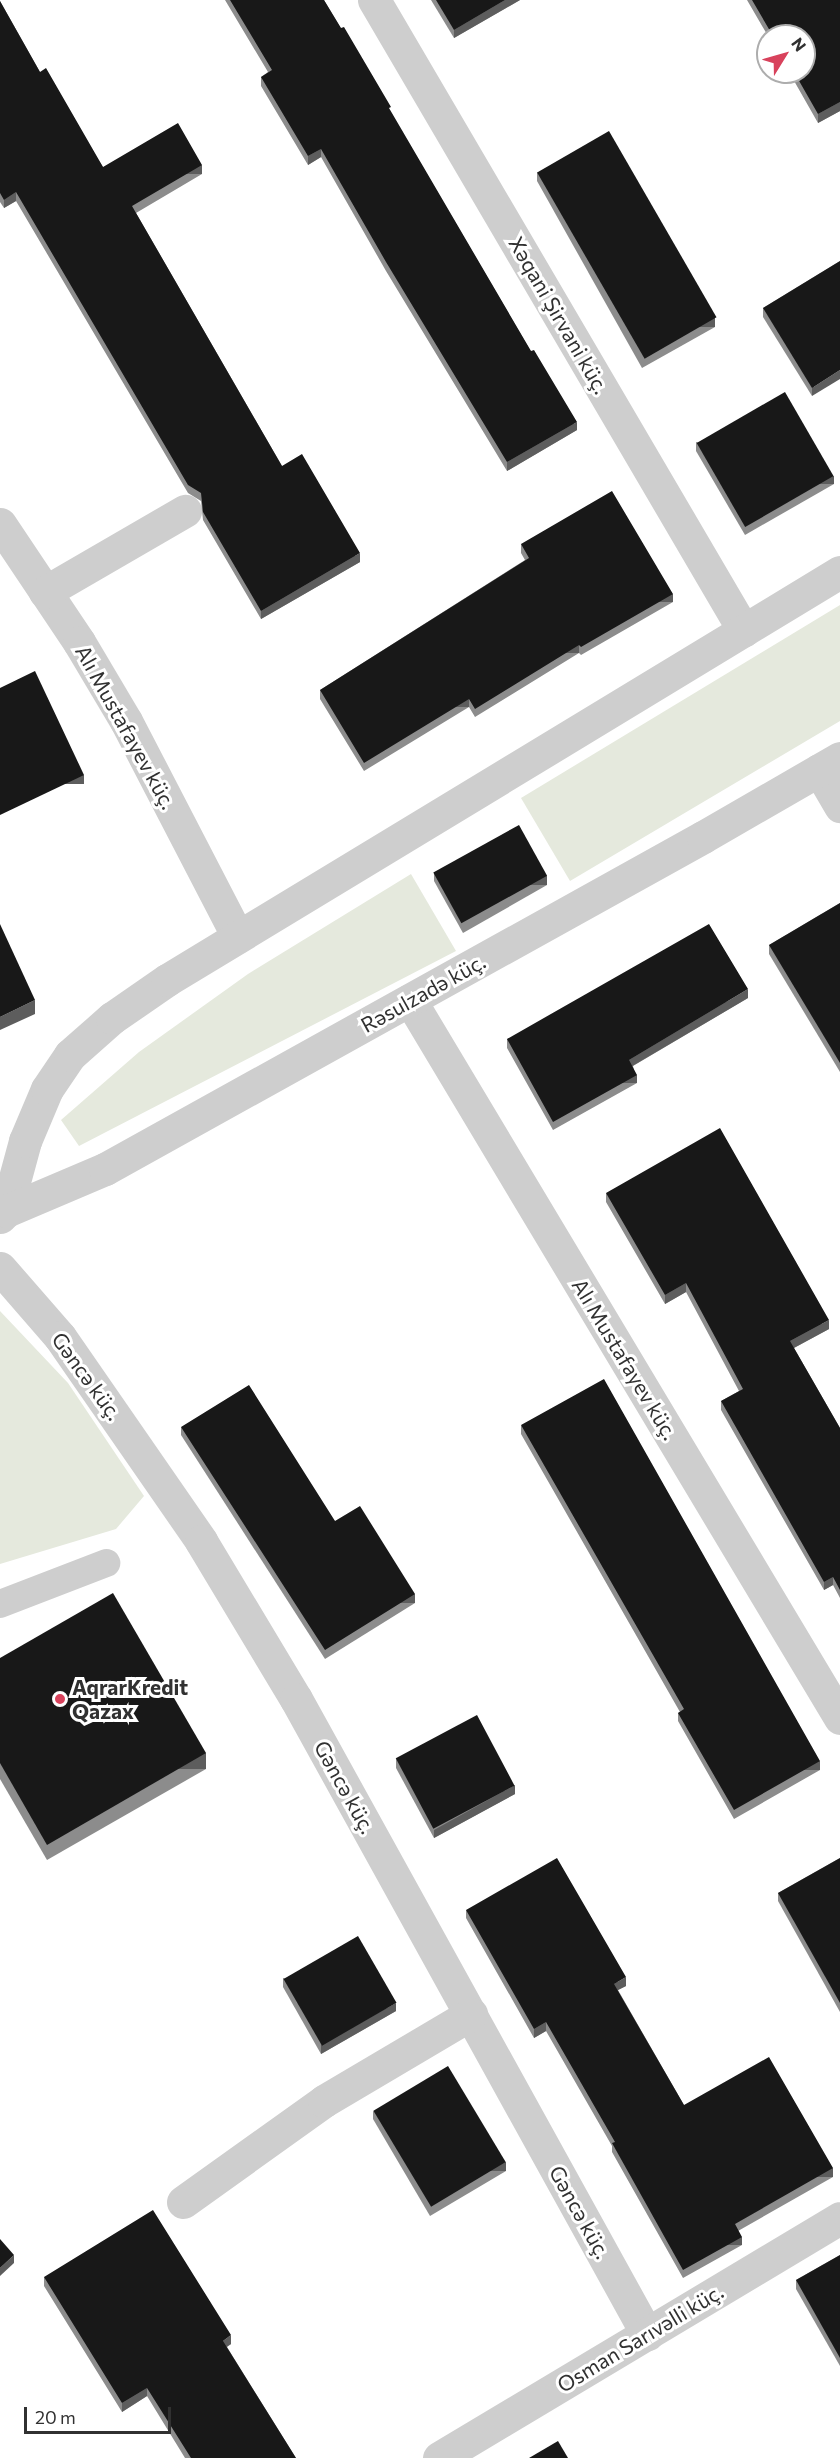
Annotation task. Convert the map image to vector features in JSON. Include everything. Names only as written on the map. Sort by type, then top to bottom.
[{"type":"street","name":"Xəqani Şirvani küç.","points":[[374,0],[744,631]]},
{"type":"street","points":[[45,592],[185,511]]},
{"type":"street","name":"Alı Mustafayev küç.","points":[[0,524],[79,642],[126,721],[238,937]]},
{"type":"street","points":[[3,1214],[13,1140],[70,1054],[112,1018],[238,937],[840,572]]},
{"type":"street","points":[[829,764],[840,806]]},
{"type":"street","name":"Rəsulzadə küç.","points":[[3,1214],[105,1169],[829,764]]},
{"type":"street","name":"Alı Mustafayev küç.","points":[[410,1000],[840,1718]]},
{"type":"street","name":"Gəncə küç.","points":[[0,1268],[60,1337],[201,1541],[296,1699],[647,2334]]},
{"type":"street","points":[[183,2202],[324,2101],[471,2014]]},
{"type":"street","name":"Osman Sarıvəlli küç.","points":[[439,2458],[840,2218]]},
{"type":"lane","points":[[0,1604],[106,1563]]},
{"type":"shaded area","points":[[840,605],[840,721],[570,881],[521,798]]},
{"type":"shaded area","points":[[411,874],[456,951],[79,1146],[61,1120],[139,1052],[248,974]]},
{"type":"shaded area","points":[[0,1311],[68,1383],[144,1496],[116,1529],[0,1564]]},
{"type":"building","points":[[230,0],[324,0],[341,28],[344,27],[531,351],[534,350],[577,422],[507,462],[386,262],[321,149],[308,156],[261,77],[272,70]]},
{"type":"building","points":[[436,0],[505,0],[454,30]]},
{"type":"building","points":[[752,0],[840,0],[840,102],[818,114],[801,84],[816,84],[816,24],[766,24]]},
{"type":"building","points":[[0,1],[40,72],[46,68],[103,167],[178,123],[202,165],[132,206],[282,466],[302,454],[360,553],[261,611],[203,512],[201,493],[188,485],[16,192],[4,200],[0,193]]},
{"type":"building","points":[[609,131],[716,317],[645,359],[537,172]]},
{"type":"building","points":[[840,261],[840,370],[812,388],[763,308]]},
{"type":"building","points":[[785,392],[834,476],[745,527],[697,443]]},
{"type":"building","points":[[612,491],[673,594],[581,647],[579,645],[475,709],[469,699],[364,763],[320,690],[529,558],[521,544]]},
{"type":"building","points":[[35,671],[84,775],[0,815],[0,688]]},
{"type":"building","points":[[519,825],[547,876],[461,923],[433,873]]},
{"type":"building","points":[[840,903],[840,1063],[769,945]]},
{"type":"building","points":[[0,924],[35,1000],[0,1017]]},
{"type":"building","points":[[709,924],[748,989],[629,1060],[637,1075],[553,1122],[507,1039]]},
{"type":"building","points":[[720,1128],[829,1320],[790,1341],[840,1428],[840,1590],[833,1577],[824,1582],[721,1401],[743,1389],[686,1283],[665,1295],[606,1193]]},
{"type":"building","points":[[604,1379],[820,1761],[734,1810],[678,1713],[684,1709],[521,1425]]},
{"type":"building","points":[[249,1385],[335,1521],[360,1506],[415,1594],[325,1650],[181,1427]]},
{"type":"building","points":[[113,1593],[206,1753],[47,1845],[0,1763],[0,1658]]},
{"type":"building","points":[[477,1715],[515,1786],[433,1829],[396,1758]]},
{"type":"building","points":[[557,1858],[626,1977],[614,1984],[684,2105],[769,2057],[833,2168],[735,2224],[742,2237],[683,2270],[612,2143],[615,2142],[546,2022],[534,2029],[466,1910]]},
{"type":"building","points":[[840,1858],[840,2003],[778,1893]]},
{"type":"building","points":[[358,1936],[396,2003],[322,2046],[284,1979]]},
{"type":"building","points":[[448,2066],[506,2162],[431,2207],[373,2111]]},
{"type":"building","points":[[153,2210],[231,2335],[223,2341],[296,2458],[191,2458],[147,2388],[122,2403],[44,2277]]},
{"type":"building","points":[[0,2239],[14,2255],[0,2268]]},
{"type":"building","points":[[840,2255],[840,2358],[796,2280]]},
{"type":"building","points":[[558,2441],[568,2458],[529,2458]]},
{"type":"place","name":"AqrarKredit Qazax","points":[[60,1699]]}]
